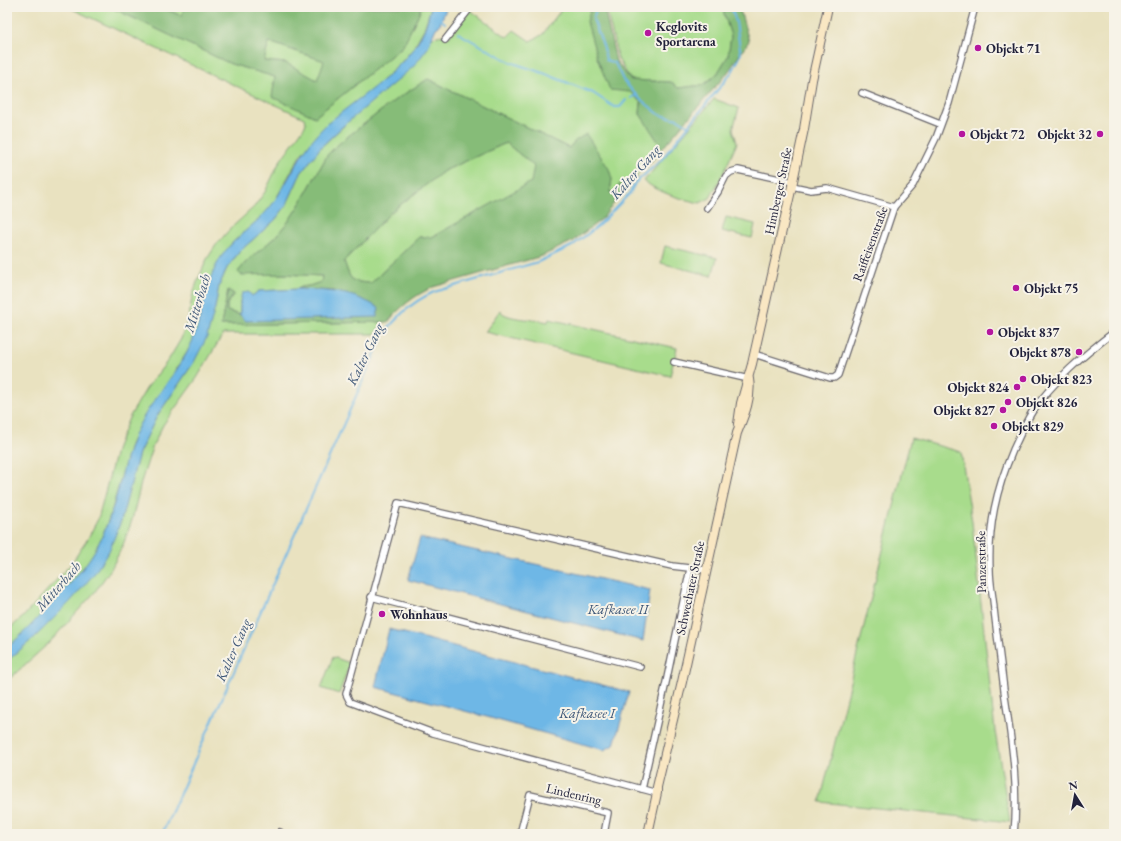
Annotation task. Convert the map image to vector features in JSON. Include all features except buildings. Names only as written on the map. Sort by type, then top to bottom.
[{"type":"main road","name":"Himberger Straße","points":[[749,379],[792,184],[828,7]]},
{"type":"main road","name":"Schwechater Straße","points":[[648,834],[657,787],[737,434],[748,400],[750,385],[749,379]]},
{"type":"street","points":[[444,40],[471,7]]},
{"type":"street","name":"Raiffeisenstraße","points":[[754,354],[830,378],[834,378],[838,375],[855,320],[894,207],[913,185],[936,138],[949,103],[975,7]]},
{"type":"street","points":[[862,93],[940,124]]},
{"type":"street","points":[[706,208],[718,192],[726,176],[731,172],[738,170],[811,190],[827,188],[894,207]]},
{"type":"street","name":"Panzerstraße","points":[[1014,834],[1016,784],[1014,752],[1002,676],[990,571],[990,543],[998,488],[1019,437],[1032,412],[1052,387],[1073,366],[1114,332]]},
{"type":"street","points":[[674,362],[749,379]]},
{"type":"street","points":[[657,793],[433,733],[350,702],[346,694],[371,597],[398,504],[672,566],[706,570]]},
{"type":"street","points":[[642,789],[690,569]]},
{"type":"street","points":[[371,597],[640,666]]},
{"type":"street","name":"Lindenring","points":[[520,834],[530,795],[608,813],[604,834]]},
{"type":"green space","points":[[68,7],[110,7],[231,64],[275,77],[273,84],[315,117],[403,46],[421,7],[431,7],[424,29],[412,50],[398,66],[301,154],[273,204],[263,216],[232,243],[221,258],[210,280],[204,298],[202,316],[192,344],[148,410],[130,445],[111,513],[101,539],[91,558],[74,579],[21,636],[7,648],[7,631],[23,617],[71,564],[87,540],[98,519],[117,447],[129,418],[146,389],[169,359],[181,339],[189,316],[192,297],[207,259],[216,245],[230,229],[254,207],[265,192],[280,161],[305,126],[306,122],[304,118]]},
{"type":"green space","points":[[110,7],[161,7],[182,16],[184,7],[320,7],[328,11],[335,7],[421,7],[403,46],[315,117],[272,97],[275,77],[231,64]],"holes":[[[269,42],[324,61],[317,80],[286,63],[264,61]]]},
{"type":"green space","points":[[161,7],[184,7],[182,16]]},
{"type":"green space","points":[[562,7],[591,7],[587,22],[630,92],[641,102],[640,114],[660,143],[649,164],[637,174],[637,178],[631,183],[619,185],[613,194],[610,192],[612,179],[575,141],[569,148],[428,79],[395,100],[342,141],[328,154],[288,222],[274,238],[246,262],[238,272],[322,276],[321,282],[300,287],[299,289],[259,291],[240,301],[240,315],[227,311],[227,304],[234,294],[228,290],[221,325],[383,322],[375,334],[223,334],[197,378],[163,425],[153,445],[142,479],[132,520],[123,545],[111,569],[94,593],[50,642],[7,681],[7,661],[35,637],[70,602],[121,521],[139,453],[157,416],[194,362],[215,308],[219,286],[227,268],[240,251],[275,220],[286,206],[301,173],[321,147],[427,49],[432,37],[443,35],[449,37],[470,10],[507,37],[514,30],[530,41],[542,35]]},
{"type":"green space","points":[[591,7],[604,7],[616,61],[631,80],[671,82],[678,88],[704,85],[717,74],[728,56],[731,36],[722,7],[739,7],[749,41],[728,72],[649,164],[659,143],[640,114],[641,102],[630,92],[610,90],[597,58],[587,22]]},
{"type":"green space","points":[[606,7],[722,7],[731,36],[728,56],[717,74],[703,85],[678,88],[671,82],[631,80],[618,59]]},
{"type":"green space","points":[[269,42],[325,61],[317,81],[286,63],[264,61]]},
{"type":"green space","points":[[428,79],[569,148],[575,141],[586,134],[609,169],[612,179],[610,192],[613,194],[619,185],[628,184],[603,218],[573,241],[542,256],[433,287],[408,302],[388,322],[221,325],[228,290],[234,294],[227,304],[227,311],[240,315],[246,321],[335,291],[299,289],[299,287],[309,286],[321,282],[322,276],[285,274],[241,275],[238,272],[246,262],[274,238],[288,222],[328,154],[342,141],[395,100]],"holes":[[[506,143],[534,166],[531,182],[432,237],[419,237],[371,283],[355,281],[348,273],[344,261],[391,212],[444,171]]]},
{"type":"green space","points":[[714,99],[739,108],[733,129],[737,143],[710,198],[700,203],[685,200],[656,189],[644,181]]},
{"type":"green space","points":[[506,143],[534,166],[532,182],[432,237],[419,237],[371,283],[359,282],[352,279],[348,273],[344,261],[391,212],[444,171]]},
{"type":"green space","points":[[726,217],[755,224],[752,238],[722,231]]},
{"type":"green space","points":[[665,246],[717,258],[712,276],[661,263]]},
{"type":"green space","points":[[500,310],[508,316],[548,322],[549,319],[677,348],[670,376],[485,332]]},
{"type":"green space","points":[[911,438],[961,452],[972,522],[995,731],[1010,822],[820,802]]},
{"type":"green space","points":[[333,657],[350,663],[339,694],[321,688]]},
{"type":"water","points":[[431,7],[447,7],[427,49],[414,66],[342,127],[321,147],[301,173],[286,206],[275,220],[240,251],[227,268],[219,286],[207,337],[194,362],[157,416],[139,453],[121,521],[109,551],[94,574],[70,602],[35,637],[7,661],[7,648],[72,582],[96,548],[110,516],[134,436],[145,414],[187,353],[196,331],[211,277],[221,257],[232,243],[271,206],[300,158],[322,129],[386,77],[408,55],[424,30]]},
{"type":"water","points":[[299,289],[331,291],[359,298],[379,308],[377,317],[246,321],[240,315],[240,301],[242,293],[249,292],[252,296],[259,291]]},
{"type":"water","name":"Kafkasee II","points":[[420,538],[650,590],[643,641],[408,580]]},
{"type":"water","name":"Kafkasee I","points":[[389,629],[629,692],[614,745],[604,750],[375,687]]},
{"type":"waterway","points":[[597,7],[593,19],[604,48],[606,60],[615,63],[623,80],[639,98],[660,115],[678,119],[689,126]]},
{"type":"waterway","name":"Kalter Gang","points":[[162,834],[384,333],[407,309],[426,296],[434,292],[538,262],[572,246],[598,226],[630,193],[635,183],[661,160],[732,72],[741,55],[736,22],[731,7]]},
{"type":"waterway","points":[[440,19],[445,23]]},
{"type":"waterway","points":[[458,33],[510,62],[543,73],[593,93],[614,107],[620,107],[626,100]]},
{"type":"waterway","points":[[631,98],[637,95]]},
{"type":"place","name":"Keglovits Sportarena","points":[[648,33]]},
{"type":"place","name":"Objekt 71","points":[[978,48]]},
{"type":"place","name":"Objekt 72","points":[[962,134]]},
{"type":"place","name":"Objekt 32","points":[[1100,134]]},
{"type":"place","name":"Objekt 75","points":[[1016,288]]},
{"type":"place","name":"Objekt 837","points":[[990,332]]},
{"type":"place","name":"Objekt 878","points":[[1079,352]]},
{"type":"place","name":"Objekt 823","points":[[1023,379]]},
{"type":"place","name":"Objekt 824","points":[[1017,387]]},
{"type":"place","name":"Objekt 826","points":[[1008,402]]},
{"type":"place","name":"Objekt 827","points":[[1003,410]]},
{"type":"place","name":"Objekt 829","points":[[994,426]]},
{"type":"place","name":"Wohnhaus","points":[[382,614]]},
{"type":"water label","name":"Mitterbach","points":[[197,303]]},
{"type":"water label","name":"Mitterbach","points":[[58,586]]}]
